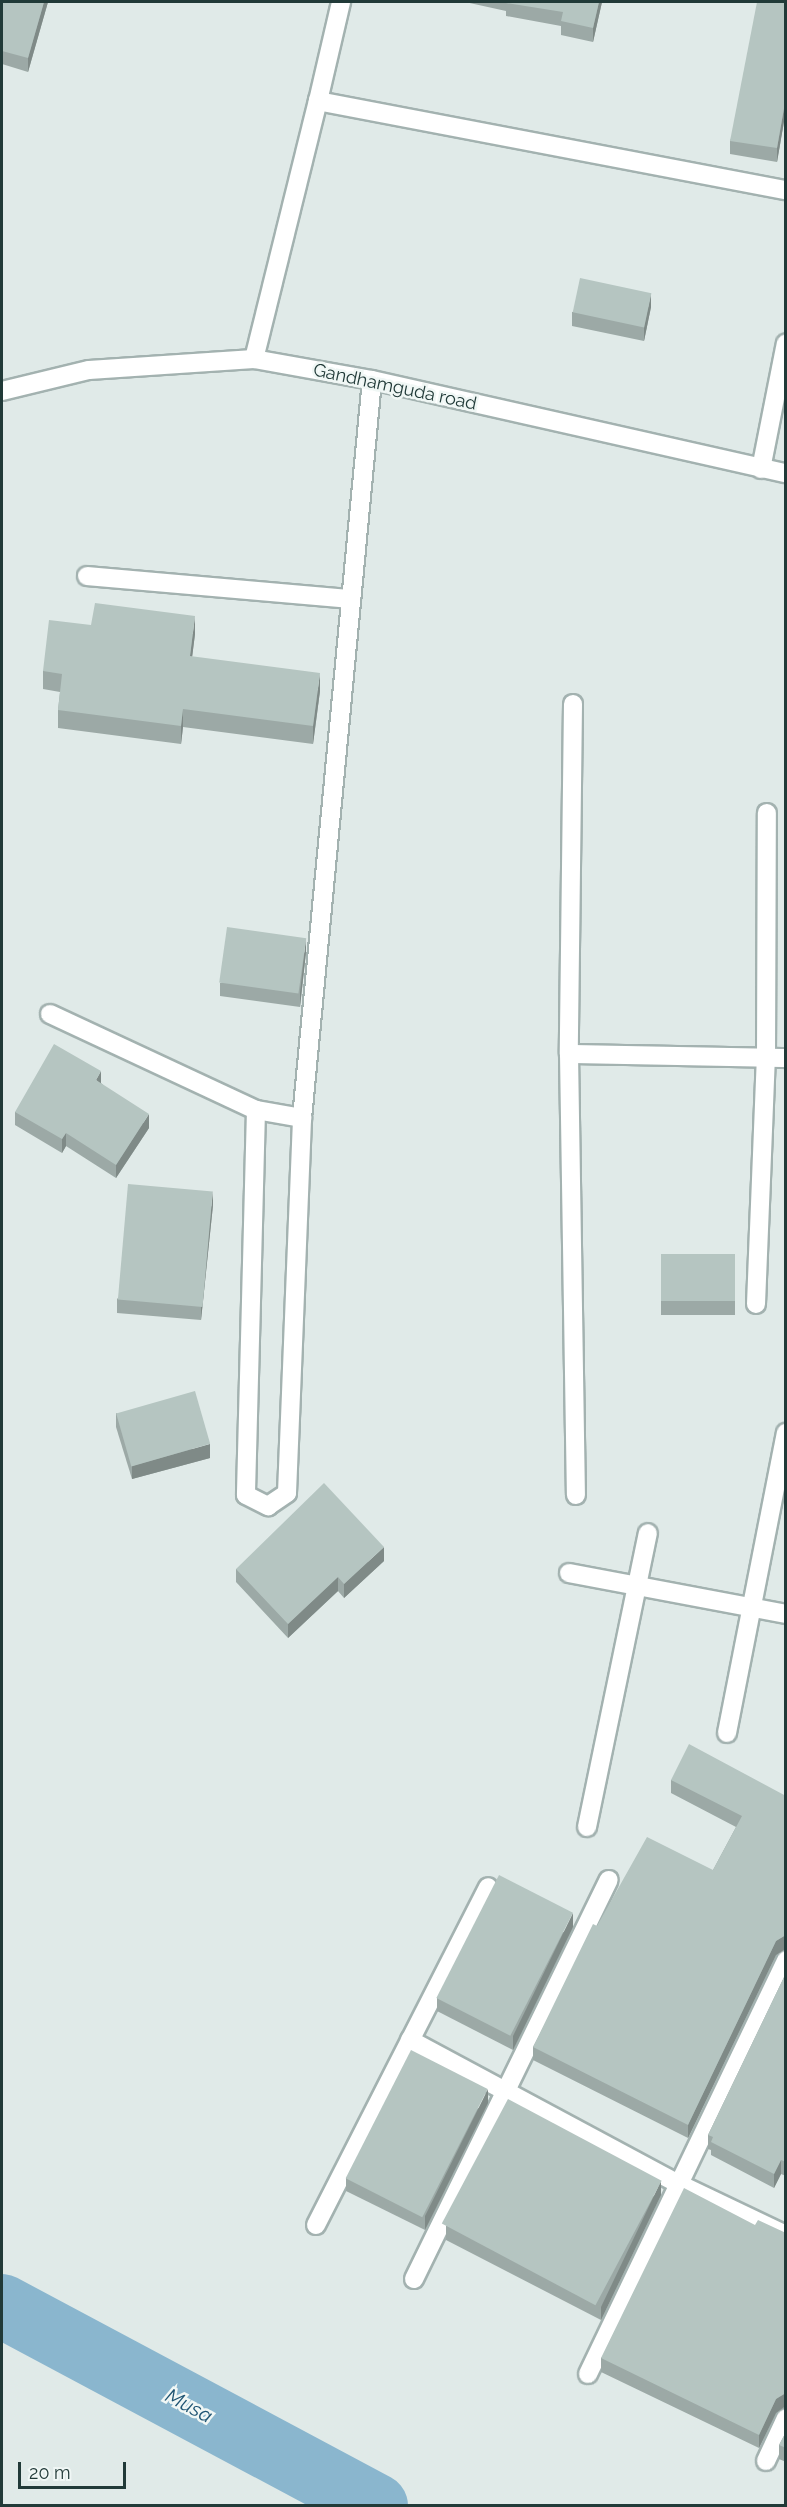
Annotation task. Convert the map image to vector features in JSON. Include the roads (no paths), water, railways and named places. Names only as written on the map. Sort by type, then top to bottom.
[{"type":"street","points":[[254,359],[341,2]]},
{"type":"street","points":[[318,101],[786,190]]},
{"type":"street","points":[[760,469],[786,343]]},
{"type":"street","name":"Gandhamguda road","points":[[2,391],[89,370],[254,359],[372,380],[786,473]]},
{"type":"street","points":[[256,1110],[246,1495],[268,1506],[287,1493],[302,1118],[372,380]]},
{"type":"street","points":[[87,576],[351,599]]},
{"type":"street","points":[[573,704],[569,1054],[576,1495]]},
{"type":"street","points":[[756,1304],[766,1057],[767,813]]},
{"type":"street","points":[[50,1014],[256,1110],[302,1118]]},
{"type":"street","points":[[569,1054],[786,1058]]},
{"type":"street","points":[[727,1733],[786,1433]]},
{"type":"street","points":[[587,1827],[640,1587],[648,1533]]},
{"type":"street","points":[[568,1573],[786,1614]]},
{"type":"street","points":[[414,2279],[609,1880]]},
{"type":"street","points":[[316,2225],[488,1887]]},
{"type":"street","points":[[588,2374],[786,1960]]},
{"type":"street","points":[[410,2040],[679,2184],[786,2235]]},
{"type":"street","points":[[766,2461],[786,2418]]},
{"type":"waterway","name":"Musa","points":[[2,2306],[376,2506]]}]
